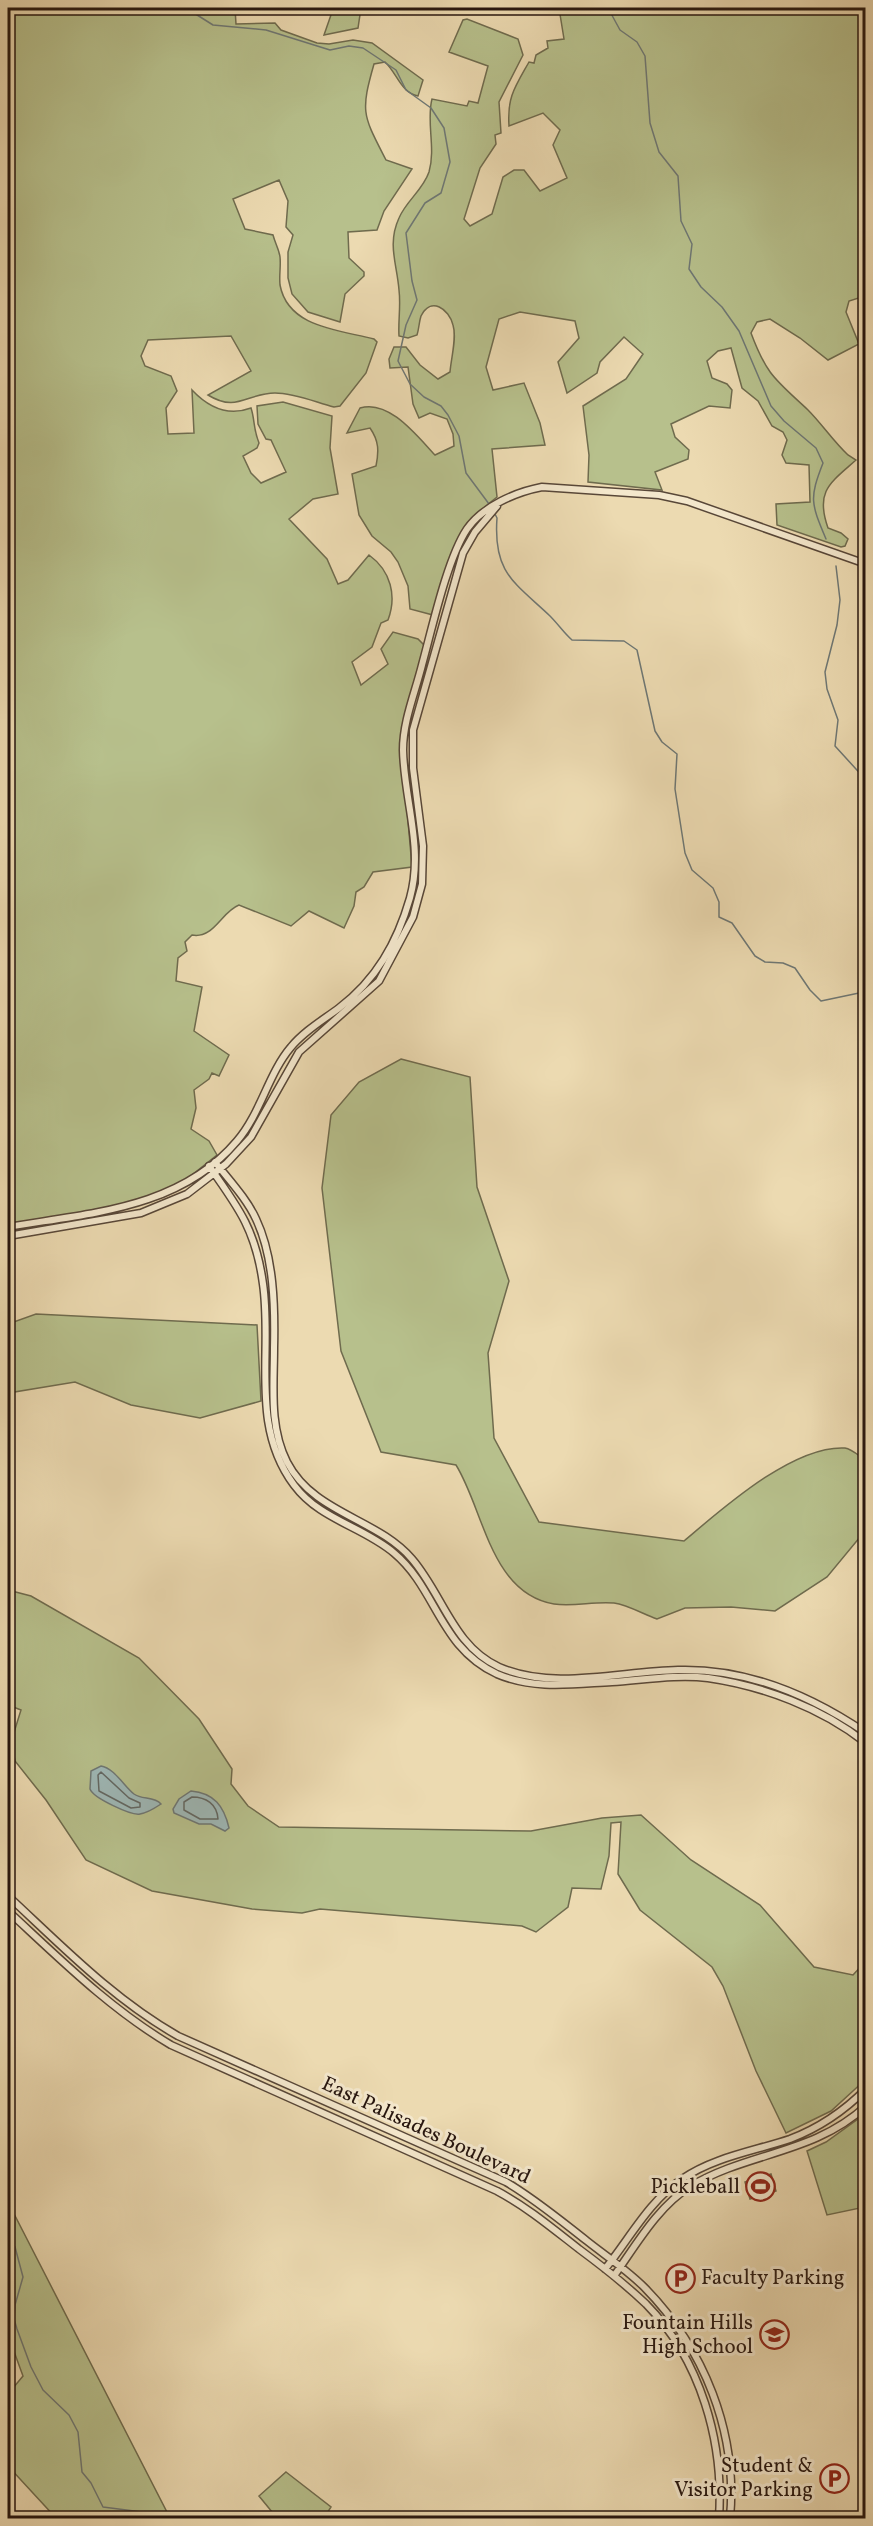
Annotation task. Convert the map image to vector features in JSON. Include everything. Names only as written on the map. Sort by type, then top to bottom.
[{"type":"street","points":[[8,1236],[157,1208],[187,1194],[215,1167],[238,1139],[291,1047],[354,996],[378,971],[404,915],[413,885],[416,851],[403,754],[405,724],[443,591],[462,540],[475,520],[488,509],[522,492],[542,487],[673,497],[866,564]]},
{"type":"street","points":[[8,1227],[144,1202],[173,1191],[215,1167]]},
{"type":"street","points":[[215,1167],[252,1211],[265,1247],[273,1302],[274,1420],[288,1463],[313,1494],[329,1507],[380,1534],[410,1557],[429,1583],[448,1619],[469,1644],[498,1666],[536,1677],[566,1678],[679,1670],[707,1670],[744,1676],[798,1696],[866,1732]]},
{"type":"street","points":[[215,1167],[245,1216],[257,1253],[265,1311],[267,1421],[281,1465],[295,1486],[313,1506],[377,1542],[398,1557],[412,1572],[444,1628],[469,1656],[497,1673],[514,1680],[548,1686],[689,1677],[741,1685],[784,1698],[815,1712],[866,1743]]},
{"type":"street","name":"East Palisades Boulevard","points":[[8,1896],[105,1986],[178,2036],[506,2182],[544,2207],[621,2267],[644,2287],[677,2325],[712,2389],[726,2440],[731,2487],[730,2518]]},
{"type":"street","name":"East Palisades Boulevard","points":[[8,1911],[98,1995],[152,2034],[179,2049],[497,2191],[520,2204],[614,2276],[659,2320],[696,2381],[709,2417],[718,2458],[719,2518]]},
{"type":"street","points":[[605,2269],[655,2202],[684,2178],[718,2161],[807,2132],[840,2113],[866,2089]]},
{"type":"street","points":[[614,2276],[668,2205],[691,2186],[733,2168],[805,2145],[838,2127],[866,2106]]},
{"type":"green space","points":[[8,8],[235,8],[236,24],[275,23],[281,30],[317,43],[329,44],[353,40],[372,43],[423,80],[418,96],[403,87],[385,62],[374,64],[367,93],[368,123],[386,160],[412,169],[384,211],[377,230],[348,232],[349,258],[364,272],[364,276],[345,294],[340,322],[308,312],[292,294],[288,278],[288,252],[293,235],[286,227],[288,201],[279,180],[233,199],[245,229],[273,235],[280,257],[280,285],[285,299],[293,310],[304,319],[317,325],[374,339],[377,342],[366,373],[340,406],[334,407],[282,393],[265,394],[235,402],[218,400],[208,395],[251,371],[231,336],[148,340],[141,356],[145,366],[171,376],[177,391],[166,408],[168,434],[194,433],[192,390],[218,409],[242,411],[251,408],[259,443],[257,448],[243,456],[251,473],[261,483],[286,472],[271,440],[266,439],[258,424],[257,406],[283,402],[332,416],[330,448],[338,494],[313,499],[289,519],[327,559],[338,584],[348,580],[369,555],[377,561],[387,576],[392,593],[388,620],[381,623],[372,647],[352,662],[361,685],[388,664],[381,649],[393,632],[418,639],[425,646],[401,740],[412,867],[373,872],[364,887],[356,892],[354,906],[344,928],[309,911],[291,926],[239,905],[206,933],[192,935],[185,942],[187,951],[178,958],[176,981],[202,987],[194,1031],[229,1055],[219,1076],[212,1073],[209,1079],[194,1090],[196,1108],[191,1129],[209,1141],[217,1155],[178,1186],[138,1202],[8,1225]]},
{"type":"green space","points":[[327,8],[361,8],[358,28],[324,35],[332,12]]},
{"type":"green space","points":[[559,8],[865,8],[865,296],[849,301],[846,312],[859,344],[828,360],[800,338],[770,319],[757,322],[751,333],[762,359],[780,384],[813,415],[848,455],[856,460],[832,482],[824,496],[823,505],[828,528],[841,533],[848,539],[845,546],[841,547],[777,525],[776,504],[810,502],[809,465],[786,463],[782,455],[787,440],[783,432],[772,426],[758,401],[742,388],[731,348],[718,351],[707,361],[712,378],[727,384],[732,390],[730,408],[709,406],[671,424],[675,437],[689,450],[688,459],[655,472],[662,490],[588,482],[589,455],[583,406],[626,379],[643,354],[624,337],[600,362],[597,373],[567,393],[558,362],[579,338],[575,321],[520,312],[499,319],[486,367],[493,390],[524,383],[540,423],[545,445],[492,449],[497,497],[482,509],[462,535],[448,565],[433,615],[410,609],[408,586],[398,562],[391,552],[372,536],[359,515],[352,474],[376,466],[378,446],[370,428],[347,433],[360,408],[371,407],[381,409],[402,421],[435,455],[454,446],[453,434],[447,419],[430,413],[419,418],[413,404],[408,367],[390,368],[389,359],[394,347],[406,347],[420,365],[438,379],[450,372],[454,336],[453,325],[448,314],[434,306],[425,310],[421,316],[417,335],[408,338],[399,336],[400,296],[393,245],[395,227],[402,212],[429,172],[432,154],[430,107],[432,99],[467,106],[469,101],[478,103],[488,66],[449,52],[463,20],[467,19],[518,39],[523,55],[499,102],[501,133],[495,135],[496,144],[480,168],[464,219],[470,226],[492,214],[503,177],[514,170],[524,170],[540,191],[567,178],[553,145],[560,130],[543,113],[509,126],[511,100],[529,62],[534,63],[536,55],[548,48],[547,41],[564,39]]},
{"type":"green space","points":[[401,1059],[470,1077],[477,1187],[509,1281],[488,1353],[494,1438],[539,1522],[684,1541],[759,1481],[781,1468],[803,1457],[825,1450],[845,1448],[865,1460],[865,1531],[827,1577],[775,1611],[731,1607],[685,1608],[657,1619],[614,1603],[554,1604],[533,1597],[516,1584],[502,1567],[491,1547],[466,1483],[456,1465],[381,1452],[341,1351],[322,1188],[331,1115],[359,1082]]},
{"type":"green space","points":[[36,1314],[257,1325],[261,1401],[200,1418],[131,1405],[75,1382],[8,1393],[8,1324]]},
{"type":"green space","points":[[8,1590],[31,1596],[139,1658],[199,1719],[232,1769],[231,1784],[248,1806],[279,1827],[531,1831],[602,1818],[641,1815],[691,1860],[760,1905],[814,1967],[853,1975],[865,1962],[865,2080],[831,2111],[786,2133],[756,2071],[723,1986],[712,1967],[640,1910],[618,1874],[621,1822],[611,1823],[609,1856],[601,1889],[572,1888],[568,1907],[536,1932],[522,1926],[320,1909],[302,1913],[252,1909],[152,1891],[86,1860],[46,1800],[15,1761],[11,1742],[21,1710],[8,1705]]},
{"type":"green space","points":[[865,2114],[865,2207],[827,2215],[807,2151],[826,2142]]},
{"type":"green space","name":"Pickleball","points":[[771,2174],[776,2191],[750,2199],[745,2182]]},
{"type":"green space","points":[[8,2205],[170,2518],[56,2518],[8,2466],[8,2394],[23,2376],[8,2335]]},
{"type":"green space","points":[[286,2472],[331,2507],[324,2518],[277,2518],[259,2496]]},
{"type":"water","points":[[101,1766],[115,1774],[134,1794],[161,1804],[145,1813],[136,1814],[113,1806],[98,1797],[90,1789],[91,1771]]},
{"type":"water","points":[[191,1791],[199,1792],[217,1802],[229,1828],[225,1831],[211,1824],[199,1824],[174,1813],[173,1809],[179,1799]]},
{"type":"waterway","points":[[186,8],[213,25],[266,30],[330,50],[349,46],[363,48],[396,70],[406,90],[431,108],[444,128],[450,162],[441,193],[425,203],[406,233],[412,281],[417,300],[406,325],[398,361],[410,384],[424,397],[441,406],[448,415],[459,436],[466,473],[489,504]]},
{"type":"waterway","points":[[608,8],[620,30],[637,42],[645,56],[650,123],[659,152],[678,176],[681,221],[692,244],[689,269],[701,287],[722,307],[739,331],[771,406],[784,421],[816,448],[823,463],[815,485],[814,501],[817,517],[826,539]]},
{"type":"waterway","points":[[495,514],[499,552],[508,575],[572,640],[624,641],[637,650],[655,731],[662,742],[677,754],[675,789],[685,853],[692,870],[713,888],[719,902],[719,917],[732,923],[755,956],[765,962],[783,963],[795,968],[810,990],[821,1001],[859,993],[866,1000]]},
{"type":"waterway","points":[[836,566],[840,600],[837,625],[825,672],[827,689],[838,720],[835,746],[866,780]]},
{"type":"waterway","points":[[8,2237],[15,2247],[23,2277],[15,2305],[14,2319],[17,2329],[31,2367],[43,2390],[69,2415],[78,2432],[82,2472],[91,2483],[103,2507],[142,2512],[146,2518]]},
{"type":"place","name":"Pickleball","points":[[761,2187]]},
{"type":"place","name":"Faculty Parking","points":[[680,2278]]},
{"type":"place","name":"Fountain Hills High School","points":[[774,2335]]},
{"type":"place","name":"Student & Visitor Parking","points":[[834,2478]]}]
